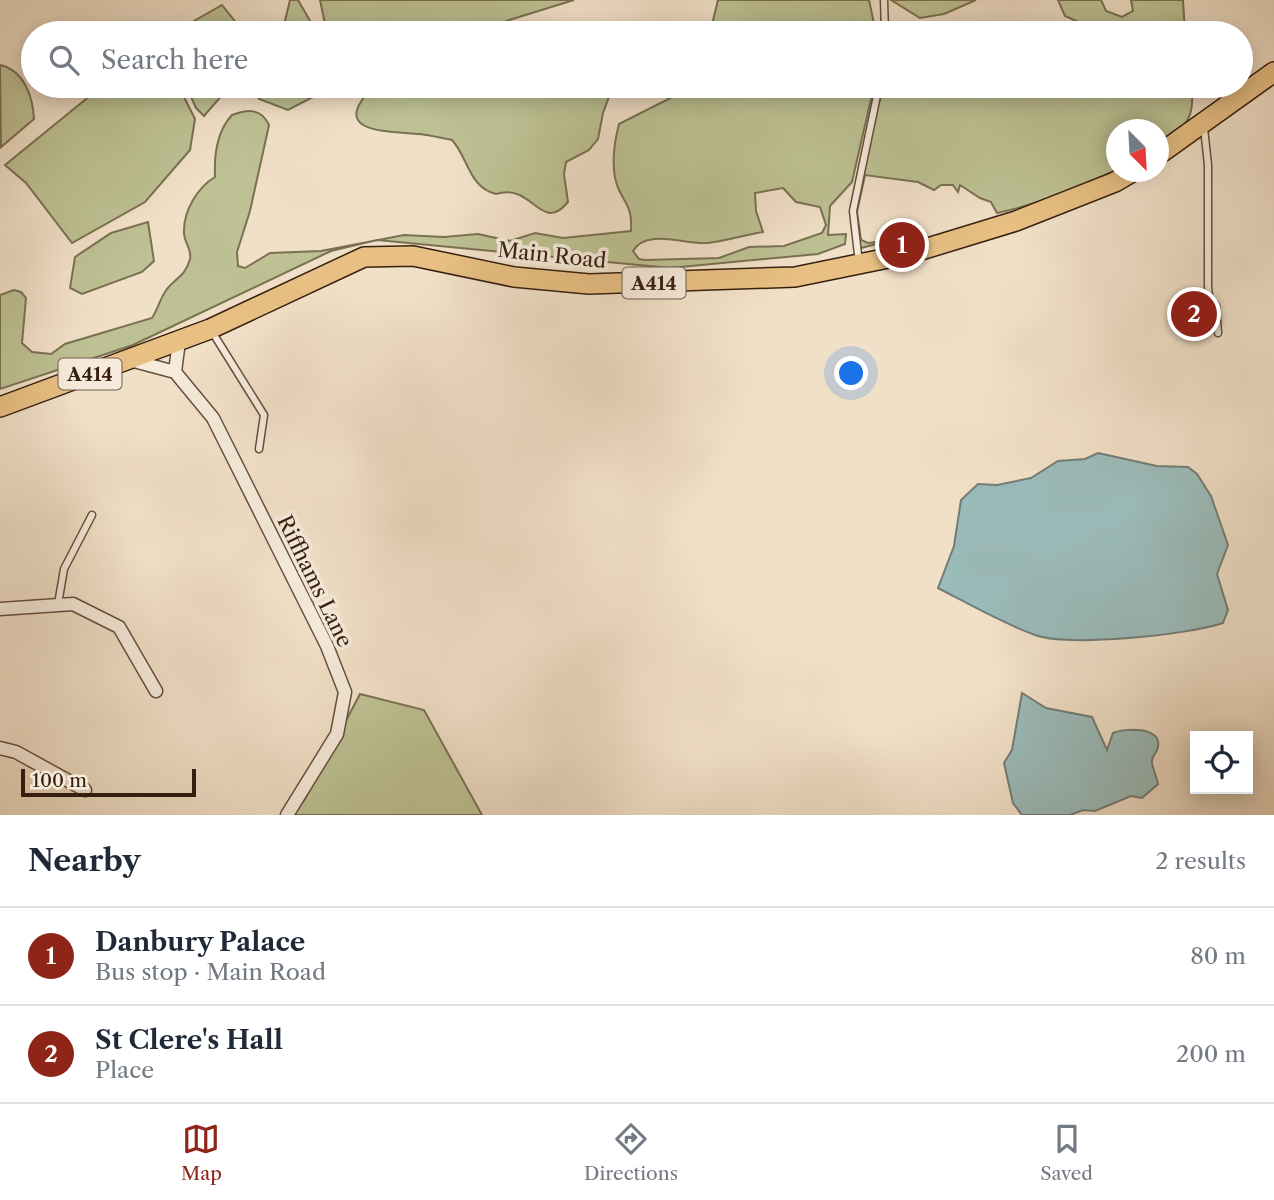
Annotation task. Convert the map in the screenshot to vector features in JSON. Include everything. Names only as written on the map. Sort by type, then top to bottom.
[{"type":"main road","points":[[1253,87],[1274,72]]},
{"type":"main road","points":[[1169,147],[1238,98]]},
{"type":"main road","name":"Main Road","points":[[179,341],[364,257],[386,254],[413,256],[514,277],[589,284],[795,277],[908,254],[1016,221],[1115,182]]},
{"type":"main road","name":"A414","points":[[0,407],[179,341]]},
{"type":"street","points":[[130,360],[176,372],[179,341]]},
{"type":"street","name":"Riffhams Lane","points":[[176,372],[214,418],[327,646],[345,692],[337,734],[287,815]]},
{"type":"street","points":[[0,608],[72,604],[119,627],[156,691]]},
{"type":"street","points":[[0,748],[16,751],[85,790]]},
{"type":"lane","points":[[884,0],[885,21]]},
{"type":"lane","points":[[859,265],[853,211],[877,98]]},
{"type":"lane","points":[[1203,124],[1208,154],[1208,286],[1209,297],[1216,306],[1218,333]]},
{"type":"lane","points":[[210,329],[264,415],[259,449]]},
{"type":"lane","points":[[58,604],[64,569],[92,515]]},
{"type":"green space","points":[[290,0],[298,0],[310,21],[285,21]]},
{"type":"green space","points":[[320,0],[574,0],[506,21],[324,21]]},
{"type":"green space","points":[[718,0],[869,0],[873,21],[713,21]]},
{"type":"green space","points":[[891,0],[976,0],[944,14],[920,18]]},
{"type":"green space","points":[[1058,0],[1101,0],[1106,11],[1122,17],[1133,11],[1131,0],[1183,0],[1184,21],[1076,21],[1065,16]]},
{"type":"green space","points":[[222,5],[235,21],[194,21]]},
{"type":"green space","points":[[0,65],[21,78],[21,98],[30,98],[34,119],[1,147]]},
{"type":"green space","points":[[87,98],[184,98],[195,119],[190,150],[145,202],[72,243],[26,183],[5,165]]},
{"type":"green space","points":[[191,98],[220,98],[204,116]]},
{"type":"green space","points":[[258,98],[311,98],[288,110]]},
{"type":"green space","points":[[364,98],[609,98],[598,139],[589,150],[566,162],[564,174],[568,202],[559,211],[551,213],[543,211],[519,195],[487,191],[474,179],[452,140],[423,134],[377,130],[366,126],[359,121],[356,113]]},
{"type":"green space","points":[[670,98],[871,98],[852,182],[830,206],[828,235],[846,234],[845,244],[818,254],[670,268],[378,240],[404,235],[444,237],[478,234],[510,241],[535,233],[563,238],[631,231],[630,213],[614,174],[614,148],[619,124]],"holes":[[[783,188],[796,202],[820,207],[826,225],[822,233],[784,246],[749,247],[719,258],[645,260],[639,259],[633,251],[647,240],[707,243],[763,232],[756,211],[755,193]]]},
{"type":"green space","points":[[881,98],[1192,98],[1187,121],[1169,137],[1169,119],[1106,119],[1106,174],[1058,195],[997,213],[991,202],[960,185],[958,192],[953,185],[941,185],[934,190],[918,182],[865,175],[857,212],[861,240],[868,243],[892,240],[861,248],[856,216],[868,141]]},
{"type":"green space","points":[[254,111],[262,115],[269,125],[250,211],[237,252],[238,266],[245,268],[270,253],[321,251],[373,241],[331,251],[133,345],[0,389],[0,295],[14,290],[21,292],[26,298],[22,343],[32,352],[51,354],[65,344],[152,318],[165,292],[183,273],[190,259],[184,233],[186,216],[197,193],[215,177],[218,144],[223,128],[232,115]]},
{"type":"green space","points":[[148,222],[154,261],[142,272],[82,294],[70,288],[75,257],[111,233]]},
{"type":"green space","points":[[360,694],[424,710],[482,815],[293,815],[305,799]]},
{"type":"water","points":[[1098,453],[1157,466],[1188,467],[1197,474],[1211,496],[1228,545],[1217,574],[1228,610],[1223,623],[1184,632],[1129,638],[1051,638],[1010,625],[938,588],[954,546],[961,500],[978,484],[997,485],[1031,478],[1058,461],[1085,459]]},
{"type":"water","points":[[1022,693],[1046,708],[1092,717],[1107,750],[1113,733],[1118,731],[1141,730],[1154,735],[1158,740],[1158,747],[1152,763],[1158,784],[1142,798],[1131,796],[1095,811],[1083,810],[1070,815],[1022,815],[1013,803],[1004,763],[1012,750]]},
{"type":"building","points":[[1203,299],[1203,309],[1214,309],[1215,320],[1174,321],[1174,300]]},
{"type":"place","name":"Danbury Palace","points":[[902,245]]},
{"type":"place","name":"St Clere's Hall","points":[[1194,314]]}]
